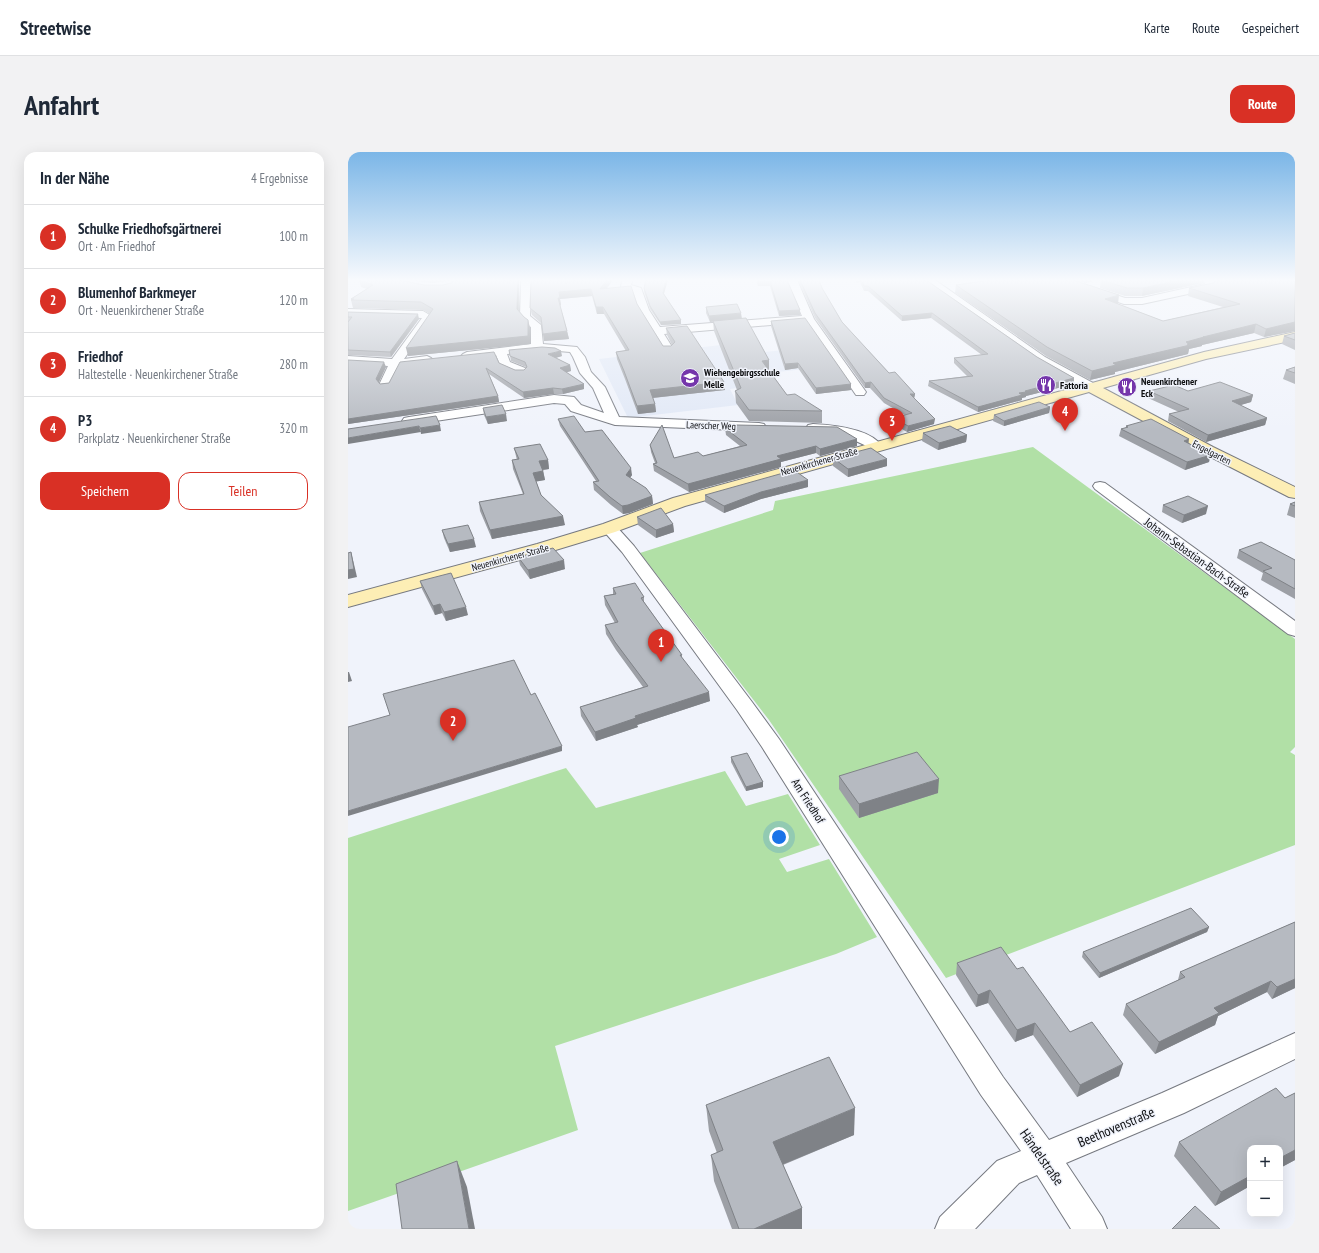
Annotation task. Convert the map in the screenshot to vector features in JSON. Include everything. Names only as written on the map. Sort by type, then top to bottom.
[{"type":"main road","name":"Neuenkirchener Straße","points":[[348,601],[543,548],[609,528],[672,504],[1089,386],[1216,353],[1295,336]]},
{"type":"main road","name":"Engelgarten","points":[[1089,386],[1208,450],[1295,493]]},
{"type":"street","points":[[385,385],[395,363],[419,330]]},
{"type":"street","points":[[536,330],[537,347]]},
{"type":"street","points":[[665,330],[656,331],[668,350]]},
{"type":"street","points":[[817,330],[860,392]]},
{"type":"street","points":[[1000,330],[1041,359],[1089,386]]},
{"type":"street","points":[[453,357],[537,347],[574,349],[582,359],[585,372],[598,385],[603,394],[609,412],[615,421]]},
{"type":"street","points":[[501,352],[505,364],[521,371]]},
{"type":"street","points":[[348,360],[395,363],[438,359]]},
{"type":"street","points":[[393,424],[554,399],[570,400],[603,394]]},
{"type":"street","name":"Laerscher Weg","points":[[570,400],[576,408],[615,421],[706,426],[775,427]]},
{"type":"street","points":[[798,428],[837,429],[850,432],[860,436],[875,446]]},
{"type":"street","name":"Johann-Sebastian-Bach-Straße","points":[[1100,486],[1295,630]]},
{"type":"street","name":"Am Friedhof","points":[[609,528],[628,549],[762,731],[992,1086]]},
{"type":"street","name":"Beethovenstraße","points":[[952,1229],[1008,1172],[1173,1103],[1295,1045]]},
{"type":"street","name":"Händelstraße","points":[[992,1086],[1044,1158],[1090,1229]]},
{"type":"shaded area","name":"Wiehengebirgsschule Melle","points":[[747,342],[755,353],[824,346],[840,365],[769,373],[775,383],[730,389],[738,405],[628,418],[599,359]]},
{"type":"green space","points":[[1033,447],[1295,639],[1295,747],[1290,752],[1295,755],[1295,845],[946,978],[769,720],[640,553],[773,510],[775,501]]},
{"type":"green space","points":[[566,768],[596,808],[725,771],[746,806],[788,794],[820,845],[779,859],[787,872],[829,859],[877,937],[836,954],[555,1046],[578,1130],[348,1211],[348,838]]},
{"type":"building","points":[[348,330],[406,330],[390,352],[348,350]]},
{"type":"building","points":[[418,330],[528,330],[528,336],[406,348]]},
{"type":"building","points":[[543,330],[567,331],[543,334]]},
{"type":"building","points":[[617,330],[653,330],[663,346],[671,346],[675,342],[667,330],[690,330],[724,382],[650,390],[655,404],[637,406],[616,352],[629,350]]},
{"type":"building","points":[[717,330],[753,330],[769,360],[762,361],[787,395],[795,394],[822,411],[749,410],[735,391],[741,388]]},
{"type":"building","points":[[774,330],[814,330],[851,384],[816,388],[798,363],[785,364]]},
{"type":"building","points":[[827,330],[850,330],[889,373],[895,372],[915,394],[910,394],[935,419],[908,426],[894,418],[912,413],[884,398],[871,382],[865,383]]},
{"type":"building","points":[[956,330],[998,330],[1037,357],[1074,378],[1025,391],[1026,392],[1019,393],[1022,395],[978,407],[929,381],[973,376],[954,358],[988,354]]},
{"type":"building","points":[[1022,330],[1230,330],[1186,342],[1190,343],[1187,344],[1190,345],[1113,363],[1116,365],[1092,371],[1047,347]]},
{"type":"building","points":[[1295,333],[1295,340],[1284,336]]},
{"type":"building","points":[[542,347],[555,348],[561,351],[548,354],[570,365],[560,368],[584,384],[562,389],[553,388],[523,392],[486,368],[498,396],[348,419],[348,360],[384,362],[376,379],[380,384],[389,383],[400,362],[494,352],[499,363],[515,370],[524,370],[527,367],[525,362],[510,356],[509,350]]},
{"type":"building","points":[[1295,367],[1295,373],[1286,370]]},
{"type":"building","points":[[1220,382],[1253,395],[1232,401],[1267,418],[1208,435],[1169,414],[1189,409],[1149,391],[1174,385],[1188,391]]},
{"type":"building","points":[[1039,402],[1050,407],[1004,421],[994,415]]},
{"type":"building","points":[[502,405],[506,414],[486,417],[483,408]]},
{"type":"building","points":[[436,416],[440,425],[420,428],[419,426],[348,438],[348,429]]},
{"type":"building","points":[[574,416],[585,432],[602,430],[631,468],[626,475],[646,488],[652,496],[622,506],[593,482],[599,481],[558,419]]},
{"type":"building","points":[[1151,419],[1189,439],[1184,441],[1211,455],[1187,462],[1121,429],[1128,427],[1126,426]]},
{"type":"building","points":[[662,425],[674,458],[698,452],[703,456],[747,445],[725,428],[736,425],[837,427],[857,439],[820,449],[816,446],[777,456],[781,459],[688,484],[653,464],[657,463],[650,445]]},
{"type":"building","points":[[950,426],[967,435],[939,443],[923,433]]},
{"type":"building","points":[[540,444],[548,460],[539,461],[543,471],[533,473],[541,495],[563,516],[490,530],[479,502],[524,494],[512,460],[519,459],[514,448]]},
{"type":"building","points":[[871,448],[887,459],[848,469],[833,458]]},
{"type":"building","points":[[794,470],[808,480],[761,492],[724,506],[705,495]]},
{"type":"building","points":[[1188,496],[1208,506],[1184,515],[1163,505]]},
{"type":"building","points":[[661,508],[673,524],[656,530],[637,517]]},
{"type":"building","points":[[468,525],[474,539],[448,544],[442,530]]},
{"type":"building","points":[[1261,542],[1295,560],[1295,589],[1263,571],[1272,568],[1239,550]]},
{"type":"building","points":[[553,548],[564,560],[528,570],[518,557]]},
{"type":"building","points":[[351,552],[354,569],[348,570],[348,553]]},
{"type":"building","points":[[451,573],[466,607],[444,612],[440,604],[433,606],[420,581]]},
{"type":"building","points":[[635,583],[644,597],[641,598],[682,655],[680,655],[709,692],[635,716],[636,718],[595,732],[580,707],[648,686],[615,642],[605,625],[618,622],[604,596],[616,594],[613,588]]},
{"type":"building","points":[[514,660],[531,695],[535,693],[562,746],[348,811],[348,727],[390,715],[383,694]]},
{"type":"building","points":[[917,752],[939,779],[859,804],[839,776]]},
{"type":"building","points":[[747,753],[763,782],[746,787],[731,757]]},
{"type":"building","points":[[1191,908],[1209,927],[1100,973],[1083,952]]},
{"type":"building","points":[[1295,922],[1295,979],[1277,987],[1271,981],[1214,1008],[1219,1013],[1159,1042],[1126,1004],[1185,977],[1180,972]]},
{"type":"building","points":[[1001,947],[1017,969],[1023,967],[1070,1032],[1092,1022],[1123,1064],[1080,1085],[1035,1023],[1017,1030],[990,990],[978,995],[957,963]]},
{"type":"building","points":[[829,1057],[855,1108],[773,1142],[802,1208],[754,1229],[739,1229],[711,1155],[723,1150],[706,1105]]},
{"type":"building","points":[[1276,1088],[1285,1098],[1295,1093],[1295,1150],[1283,1156],[1283,1145],[1247,1145],[1247,1178],[1221,1192],[1179,1142]]},
{"type":"building","points":[[457,1161],[469,1229],[402,1229],[396,1184]]},
{"type":"building","points":[[1195,1206],[1220,1229],[1172,1229]]},
{"type":"place","name":"Wiehengebirgsschule Melle","points":[[690,378]]},
{"type":"place","name":"Fattoria","points":[[1046,385]]},
{"type":"place","name":"Neuenkirchener Eck","points":[[1127,387]]},
{"type":"place","name":"P3","points":[[1065,431]]},
{"type":"place","name":"Friedhof","points":[[892,441]]},
{"type":"place","name":"Schulke Friedhofsgärtnerei","points":[[661,662]]},
{"type":"place","name":"Blumenhof Barkmeyer","points":[[453,741]]}]
